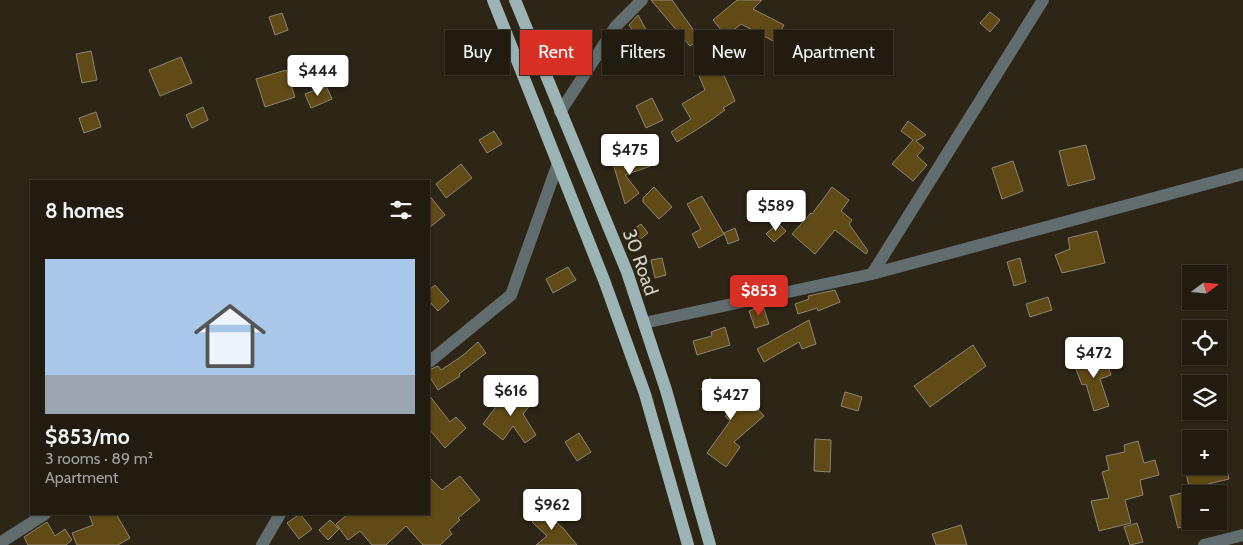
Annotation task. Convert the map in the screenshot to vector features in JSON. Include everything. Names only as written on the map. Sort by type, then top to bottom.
[{"type":"main road","points":[[493,0],[557,166],[604,280],[645,394],[688,545]]},
{"type":"main road","name":"30 Road","points":[[515,0],[627,272],[666,390],[710,545]]},
{"type":"street","points":[[560,112],[616,26],[642,0]]},
{"type":"street","points":[[872,274],[1043,0]]},
{"type":"street","points":[[430,361],[511,295],[557,166]]},
{"type":"street","points":[[644,323],[872,274],[1243,174]]},
{"type":"street","points":[[0,543],[43,515]]},
{"type":"street","points":[[262,545],[279,515]]},
{"type":"street","points":[[1204,545],[1243,535]]},
{"type":"building","points":[[651,0],[672,0],[694,31],[694,46],[693,44],[690,46],[684,39],[684,30],[676,30]]},
{"type":"building","points":[[737,0],[762,0],[753,9],[784,25],[781,30],[774,30],[774,41],[764,36],[764,30],[752,30],[741,24],[734,30],[721,30],[713,20]]},
{"type":"building","points":[[990,12],[1000,20],[990,32],[980,23]]},
{"type":"building","points":[[282,13],[288,30],[275,35],[269,17]]},
{"type":"building","points":[[638,15],[646,30],[632,30],[629,25]]},
{"type":"building","points":[[91,51],[97,80],[82,83],[76,54]]},
{"type":"building","points":[[181,57],[192,83],[160,96],[149,70]]},
{"type":"building","points":[[286,70],[295,97],[265,107],[256,79]]},
{"type":"building","points":[[724,75],[735,101],[723,108],[725,110],[707,123],[677,142],[671,132],[691,119],[682,104],[705,90],[699,76]]},
{"type":"building","points":[[326,86],[332,99],[311,108],[305,94]]},
{"type":"building","points":[[652,98],[663,120],[646,128],[636,106]]},
{"type":"building","points":[[203,107],[208,120],[192,128],[186,115]]},
{"type":"building","points":[[96,112],[101,127],[84,133],[79,118]]},
{"type":"building","points":[[908,121],[926,135],[916,141],[924,148],[917,156],[927,165],[913,181],[892,164],[913,140],[901,131]]},
{"type":"building","points":[[494,131],[502,144],[487,153],[479,140]]},
{"type":"building","points":[[1086,145],[1095,179],[1068,186],[1059,151]]},
{"type":"building","points":[[648,156],[651,166],[625,175],[639,193],[625,204],[612,160],[617,166]]},
{"type":"building","points":[[1013,161],[1023,191],[1002,199],[992,168]]},
{"type":"building","points":[[461,164],[472,178],[446,198],[436,184]]},
{"type":"building","points":[[654,187],[672,207],[659,219],[643,202],[643,198]]},
{"type":"building","points":[[832,187],[849,200],[841,211],[852,220],[849,224],[868,251],[866,254],[835,230],[815,254],[792,234],[812,214]]},
{"type":"building","points":[[430,196],[445,215],[430,227]]},
{"type":"building","points":[[702,196],[724,234],[699,248],[692,234],[701,229],[687,204]]},
{"type":"building","points":[[778,223],[786,231],[774,242],[766,234]]},
{"type":"building","points":[[641,224],[648,233],[638,241],[631,231]]},
{"type":"building","points":[[735,228],[739,240],[728,244],[724,233]]},
{"type":"building","points":[[1097,231],[1105,263],[1062,273],[1055,255],[1070,249],[1068,238]]},
{"type":"building","points":[[662,258],[666,275],[655,278],[651,260]]},
{"type":"building","points":[[1020,258],[1026,282],[1014,286],[1007,262]]},
{"type":"building","points":[[568,267],[576,280],[553,293],[546,279]]},
{"type":"building","points":[[435,285],[449,301],[438,311],[430,302],[430,289]]},
{"type":"building","points":[[835,290],[840,302],[818,311],[817,308],[798,314],[795,304],[809,299],[808,296]]},
{"type":"building","points":[[1048,297],[1052,310],[1030,317],[1026,304]]},
{"type":"building","points":[[763,306],[769,324],[755,328],[749,311]]},
{"type":"building","points":[[809,320],[816,344],[802,349],[799,342],[764,362],[757,349]]},
{"type":"building","points":[[725,327],[730,345],[697,355],[693,341],[712,336],[711,332]]},
{"type":"building","points":[[478,342],[486,353],[459,374],[460,376],[438,390],[430,378],[430,370],[438,366],[441,370],[462,356]]},
{"type":"building","points":[[973,345],[986,366],[930,407],[914,386]]},
{"type":"building","points":[[1104,354],[1111,375],[1100,379],[1109,406],[1094,411],[1086,384],[1082,385],[1074,364]]},
{"type":"building","points":[[710,378],[733,396],[741,391],[764,416],[734,442],[740,447],[726,467],[707,453],[730,421],[725,416],[729,413],[701,389]]},
{"type":"building","points":[[510,388],[531,404],[523,414],[536,435],[525,443],[513,426],[503,440],[483,424]]},
{"type":"building","points":[[845,392],[862,397],[858,411],[841,406]]},
{"type":"building","points":[[430,396],[450,422],[456,417],[466,428],[445,448],[430,430]]},
{"type":"building","points":[[579,433],[591,452],[577,461],[565,442]]},
{"type":"building","points":[[815,439],[831,440],[830,472],[814,471]]},
{"type":"building","points":[[1138,441],[1144,463],[1155,460],[1159,475],[1140,480],[1143,495],[1125,500],[1131,523],[1099,531],[1091,501],[1109,498],[1102,472],[1109,470],[1106,456],[1125,452],[1124,445]]},
{"type":"building","points":[[1227,471],[1229,479],[1208,485],[1189,485],[1186,475],[1227,475]]},
{"type":"building","points":[[460,476],[480,500],[458,518],[460,520],[449,530],[452,534],[440,545],[423,545],[406,526],[386,545],[372,545],[360,531],[348,540],[336,524],[347,515],[430,515],[430,478],[442,490]]},
{"type":"building","points":[[1182,493],[1182,527],[1178,528],[1170,496]]},
{"type":"building","points":[[542,510],[563,528],[577,545],[536,545],[547,536],[532,522]]},
{"type":"building","points":[[89,515],[117,515],[130,538],[118,545],[77,545],[72,533],[93,525]]},
{"type":"building","points":[[301,515],[312,529],[299,539],[287,523]]},
{"type":"building","points":[[330,520],[339,529],[328,540],[319,530]]},
{"type":"building","points":[[47,522],[55,536],[65,529],[72,540],[66,545],[28,545],[24,537]]},
{"type":"building","points":[[1137,523],[1143,542],[1130,545],[1124,527]]},
{"type":"building","points":[[961,525],[967,545],[936,545],[932,534]]}]
